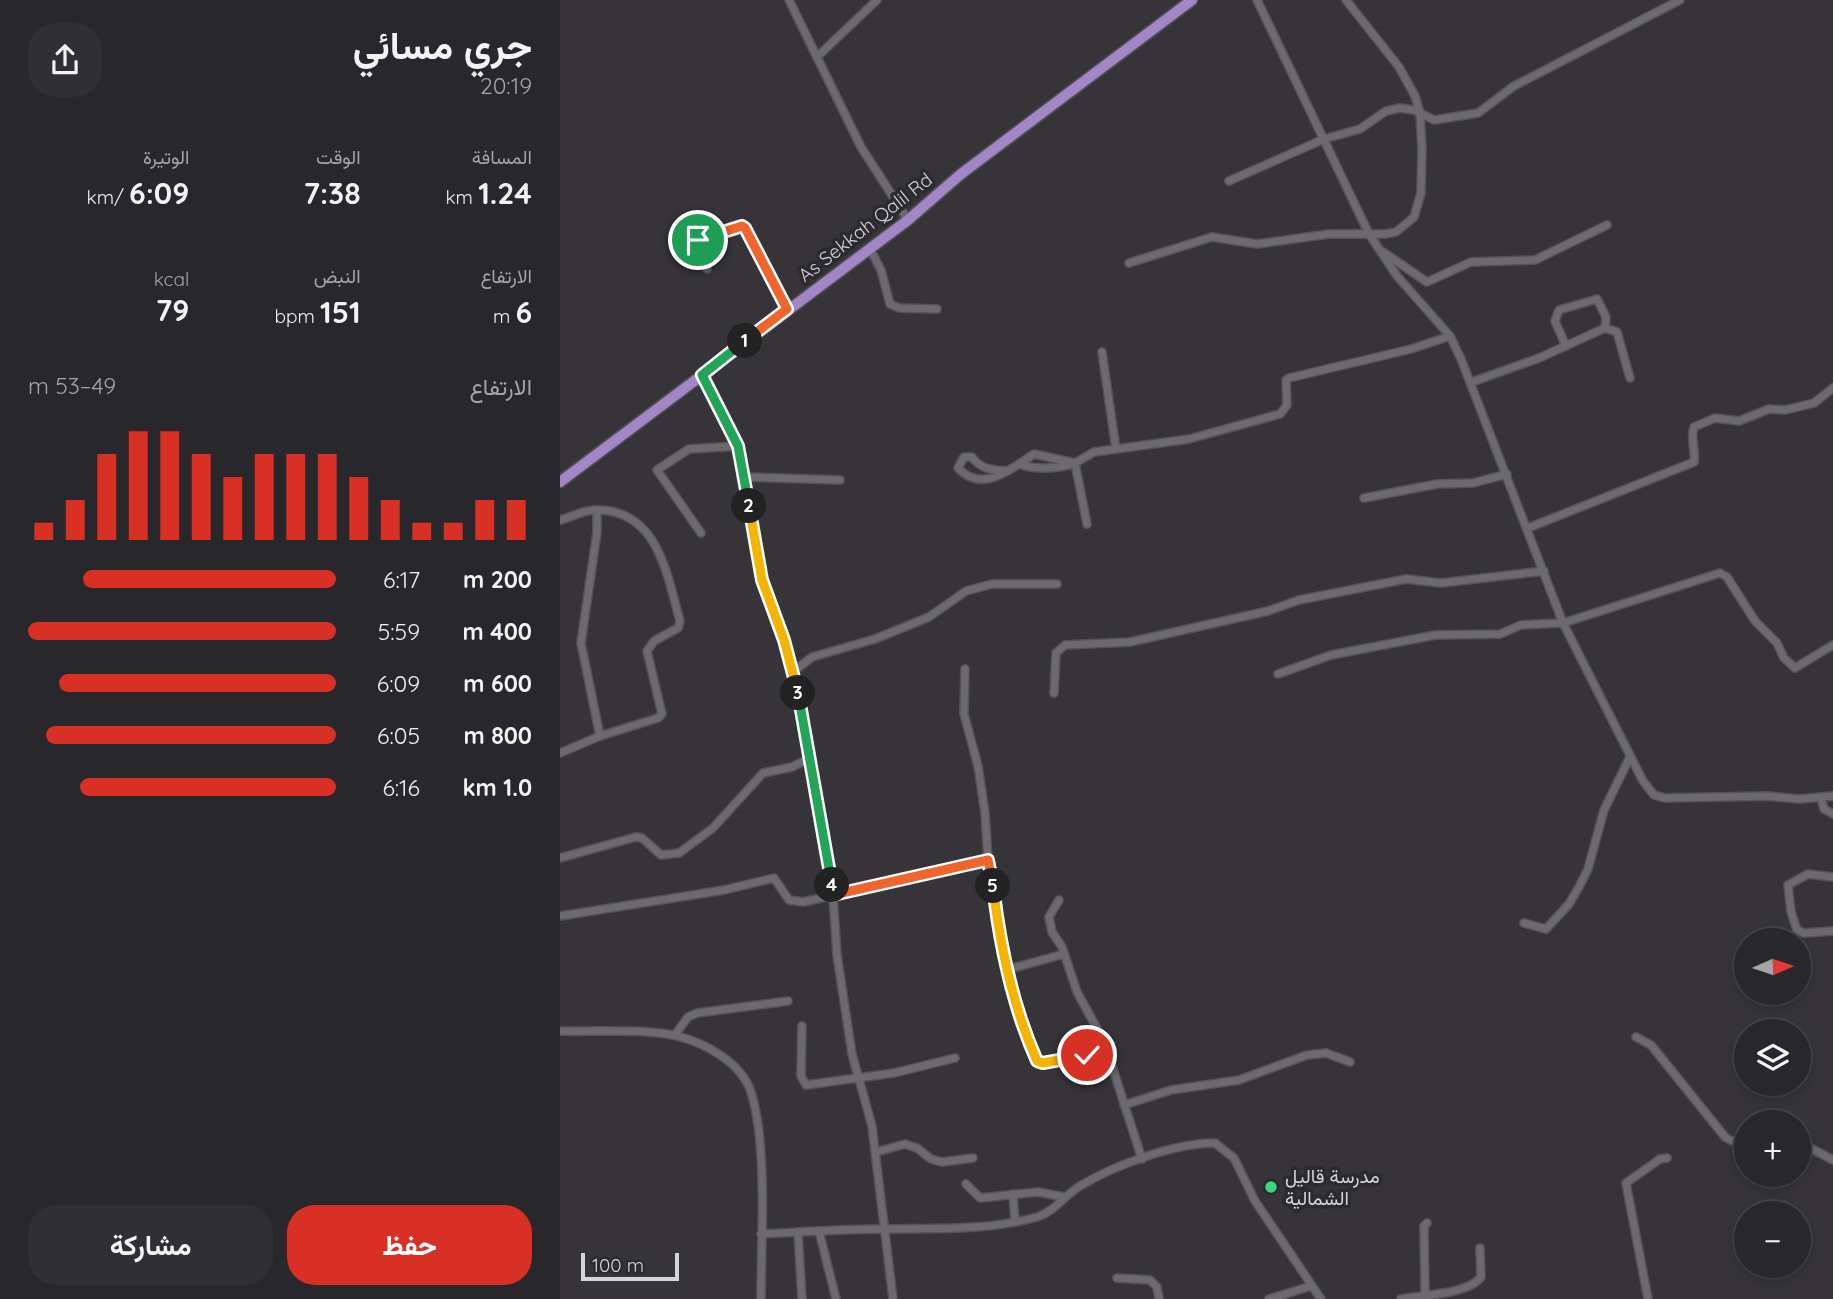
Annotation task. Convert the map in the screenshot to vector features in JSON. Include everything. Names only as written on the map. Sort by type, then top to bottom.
[{"type":"main road","name":"As Sekkah Qalil Rd","points":[[560,482],[870,249],[982,158],[1192,0]]},
{"type":"street","points":[[789,0],[861,147],[908,220]]},
{"type":"street","points":[[817,57],[877,0]]},
{"type":"street","points":[[1257,0],[1369,234],[1397,276],[1450,337],[1472,382],[1563,622],[1629,760],[1654,795],[1665,798],[1833,796]]},
{"type":"street","points":[[1129,263],[1212,237],[1257,244],[1329,234],[1396,232],[1414,217],[1419,207],[1420,113],[1415,96],[1399,67],[1346,0]]},
{"type":"street","points":[[1229,181],[1324,139],[1360,129],[1386,111],[1400,108],[1434,120],[1478,113],[1514,86],[1680,0]]},
{"type":"street","points":[[1377,247],[1427,282],[1471,262],[1535,260],[1607,225]]},
{"type":"street","points":[[707,269],[698,240],[742,226],[787,309]]},
{"type":"street","points":[[870,249],[881,270],[890,304],[899,308],[937,309]]},
{"type":"street","points":[[1566,346],[1555,321],[1559,310],[1597,299],[1606,317],[1605,328]]},
{"type":"street","points":[[1472,382],[1605,328],[1617,332],[1630,378]]},
{"type":"street","points":[[1019,464],[1063,467],[1094,452],[1189,439],[1271,417],[1280,414],[1287,405],[1286,380],[1289,378],[1375,359],[1450,337]]},
{"type":"street","points":[[1102,352],[1116,449]]},
{"type":"street","points":[[702,375],[738,446],[746,477],[762,580],[794,671],[833,895],[837,955],[856,1077],[867,1104],[876,1152],[893,1299]]},
{"type":"street","points":[[1528,528],[1694,462],[1695,454],[1691,443],[1694,427],[1715,418],[1739,421],[1769,410],[1785,410],[1814,403],[1833,388]]},
{"type":"street","points":[[701,533],[657,470],[689,449],[738,446]]},
{"type":"street","points":[[1008,471],[989,470],[977,464],[972,457],[964,457],[958,468],[965,475],[988,479],[1001,477],[1034,454],[1074,463]]},
{"type":"street","points":[[1034,454],[1042,467]]},
{"type":"street","points":[[1074,463],[1087,524]]},
{"type":"street","points":[[1364,498],[1437,484],[1473,483],[1507,474]]},
{"type":"street","points":[[746,477],[840,480]]},
{"type":"street","points":[[597,510],[597,533],[581,643],[600,736]]},
{"type":"street","points":[[560,520],[597,510],[614,511],[650,535],[659,548],[680,621],[673,632],[654,641],[647,651],[662,715],[658,719],[600,736],[560,753]]},
{"type":"street","points":[[1054,692],[1056,653],[1065,645],[1130,642],[1268,611],[1299,600],[1406,579],[1441,583],[1544,571]]},
{"type":"street","points":[[1278,674],[1332,655],[1435,635],[1500,634],[1521,625],[1563,622],[1720,573],[1727,576],[1755,621],[1777,643],[1791,666],[1795,668],[1833,645]]},
{"type":"street","points":[[794,671],[812,657],[875,639],[929,617],[966,592],[992,584],[1057,584]]},
{"type":"street","points":[[965,669],[964,714],[984,801],[988,860],[1006,970],[1022,1024],[1037,1061],[1043,1063],[1087,1055],[1104,1056],[1112,1063],[1142,1158]]},
{"type":"street","points":[[560,858],[636,837],[642,838],[660,855],[679,853],[724,818],[764,773],[792,767],[810,758]]},
{"type":"street","points":[[1524,923],[1546,929],[1569,904],[1588,869],[1612,790],[1629,760]]},
{"type":"street","points":[[1821,798],[1824,809],[1833,814]]},
{"type":"street","points":[[560,916],[724,890],[774,878],[789,900],[803,902],[988,860]]},
{"type":"street","points":[[1833,877],[1808,874],[1788,885],[1791,912],[1797,930],[1804,933],[1833,931]]},
{"type":"street","points":[[1059,900],[1051,909],[1050,924],[1077,992],[1100,1034],[1104,1056]]},
{"type":"street","points":[[1006,970],[1064,954]]},
{"type":"street","points":[[674,1035],[688,1017],[696,1013],[788,1001]]},
{"type":"street","points":[[802,1026],[802,1076],[806,1085],[894,1073],[956,1059]]},
{"type":"street","points":[[560,1031],[674,1035],[715,1051],[734,1066],[750,1090],[758,1141],[761,1299]]},
{"type":"street","points":[[1636,1037],[1651,1045],[1725,1137],[1734,1141]]},
{"type":"street","points":[[1124,1105],[1171,1090],[1239,1080],[1307,1055],[1326,1053],[1350,1062]]},
{"type":"street","points":[[761,1234],[968,1227],[1041,1216],[1064,1197],[1095,1178],[1142,1158],[1197,1143],[1215,1143],[1234,1158],[1255,1201],[1321,1299]]},
{"type":"street","points":[[876,1152],[905,1144],[917,1148],[931,1159],[942,1162],[973,1158]]},
{"type":"street","points":[[1811,1148],[1833,1160]]},
{"type":"street","points":[[1648,1299],[1626,1184],[1660,1159],[1667,1158]]},
{"type":"street","points":[[966,1184],[980,1198],[1051,1193],[1064,1197]]},
{"type":"street","points":[[1013,1194],[1014,1221]]},
{"type":"street","points":[[1425,1294],[1424,1226],[1427,1223]]},
{"type":"street","points":[[819,1231],[836,1299]]},
{"type":"street","points":[[798,1232],[802,1299]]},
{"type":"street","points":[[1401,1299],[1465,1289],[1479,1281],[1480,1248]]},
{"type":"street","points":[[1117,1278],[1150,1280],[1157,1287],[1159,1299]]},
{"type":"street","points":[[1269,1299],[1311,1286]]},
{"type":"place","name":"مدرسة قاليل الشمالية","points":[[1271,1187]]},
{"type":"route","points":[[698,240],[742,226],[745,228],[787,309],[702,375],[730,426],[746,477],[762,580],[794,671],[820,806],[833,895],[988,860],[1006,970],[1022,1024],[1037,1061],[1043,1063],[1087,1055]]}]
